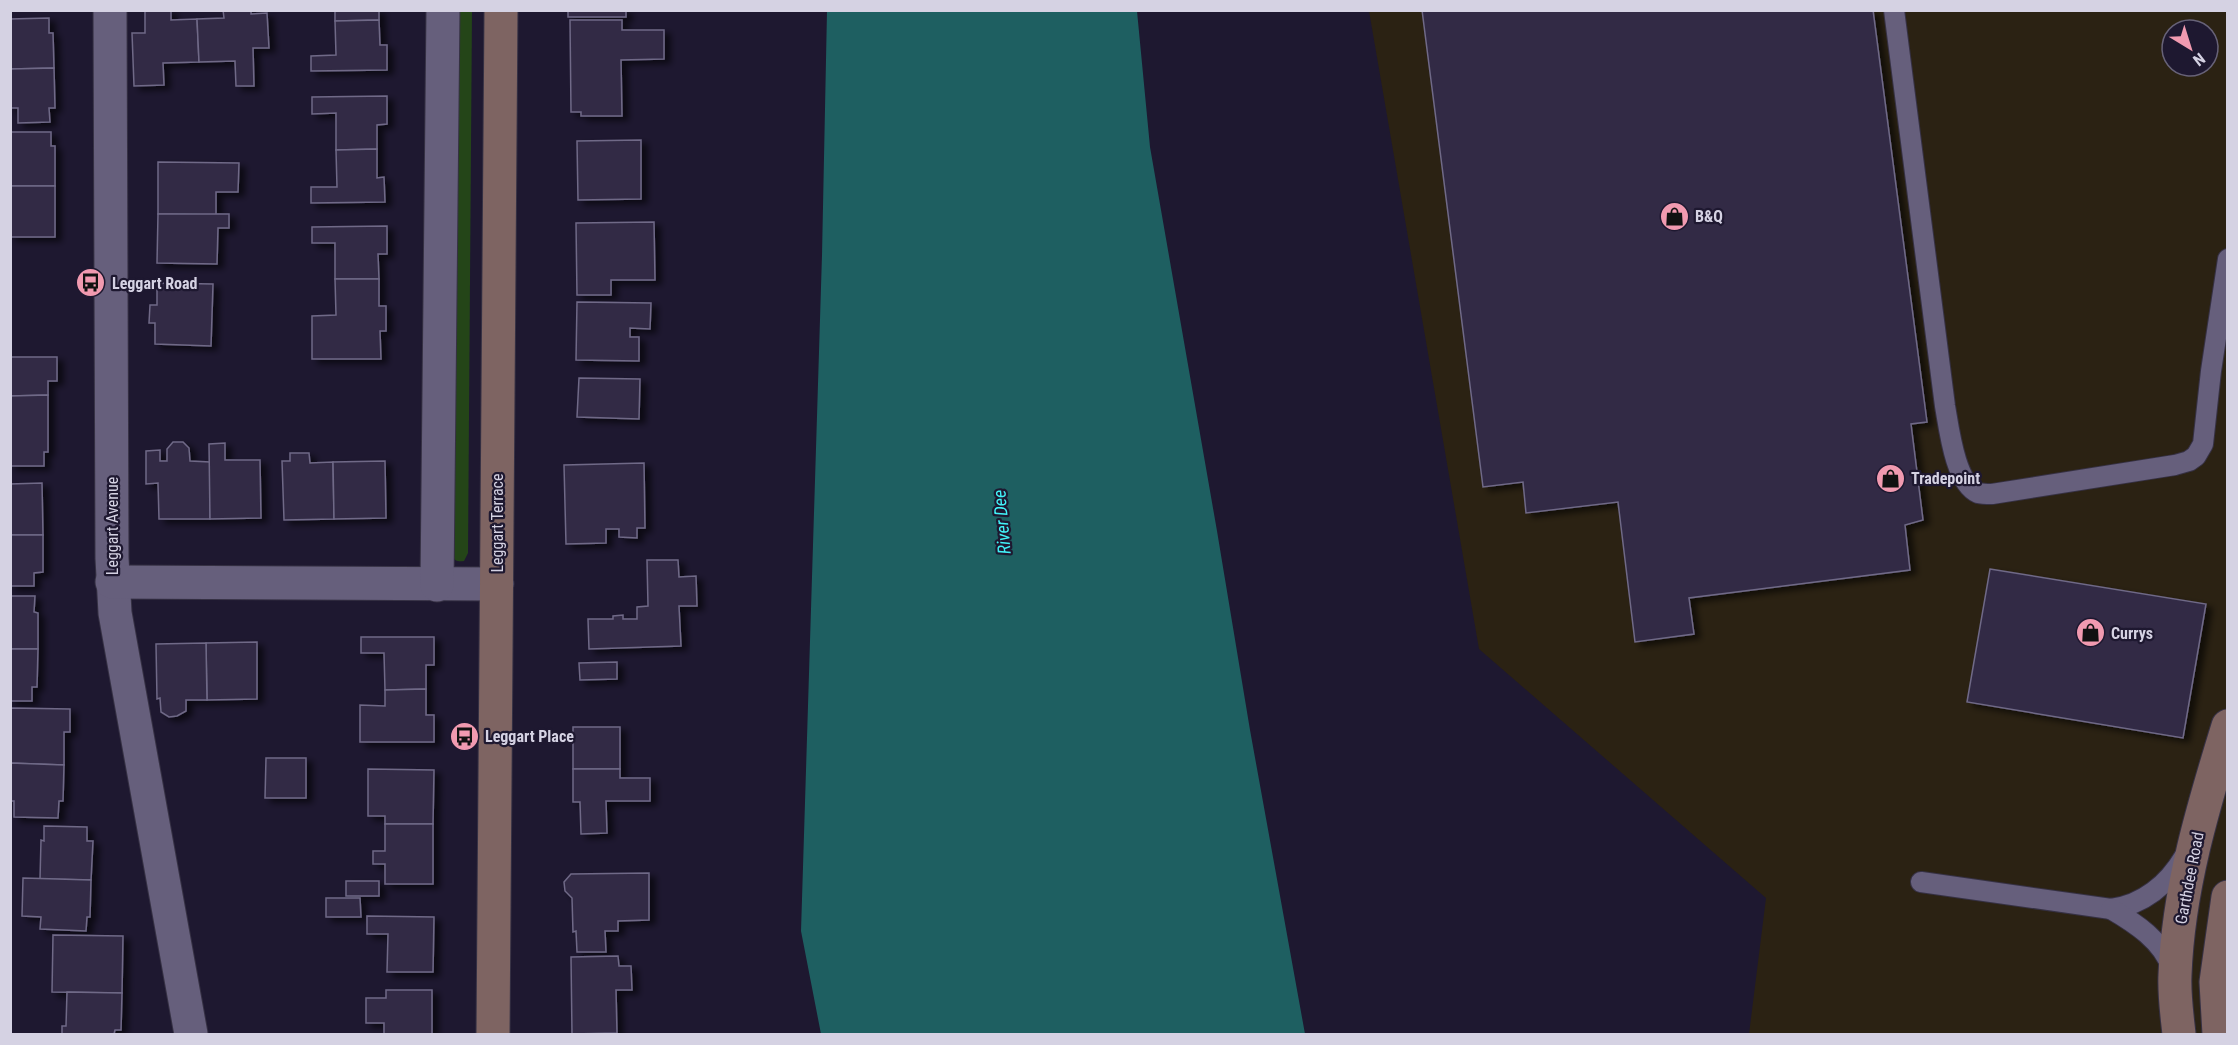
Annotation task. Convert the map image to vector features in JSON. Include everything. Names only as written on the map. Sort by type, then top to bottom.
[{"type":"main road","name":"Leggart Terrace","points":[[493,1035],[501,10]]},
{"type":"main road","name":"Garthdee Road","points":[[2179,1035],[2175,977],[2179,928],[2195,838],[2228,726]]},
{"type":"main road","points":[[2220,1035],[2216,982],[2228,897]]},
{"type":"street","name":"Leggart Avenue","points":[[110,10],[112,582],[116,622],[191,1035]]},
{"type":"street","points":[[437,585],[443,10]]},
{"type":"street","points":[[112,582],[497,584]]},
{"type":"lane","points":[[1894,10],[1944,406],[1958,463],[1970,486],[1979,493],[1992,494],[2175,465],[2189,461],[2196,456],[2203,444],[2211,371],[2228,259]]},
{"type":"lane","points":[[1921,882],[2111,909],[2122,908],[2138,902],[2158,889],[2174,874],[2195,838]]},
{"type":"lane","points":[[2111,909],[2157,944],[2169,960],[2175,977]]},
{"type":"shaded area","points":[[472,10],[468,553],[464,561],[460,561],[452,556],[454,11]]},
{"type":"shaded area","points":[[1369,11],[2227,11],[2227,1034],[1749,1034],[1766,898],[1479,649]]},
{"type":"water","name":"River Dee","points":[[827,11],[1137,11],[1150,147],[1250,730],[1305,1034],[821,1034],[801,931],[822,255]]},
{"type":"building","points":[[171,10],[171,20],[197,19],[199,62],[163,63],[164,85],[134,86],[132,33],[145,33],[145,11]]},
{"type":"building","points":[[223,10],[251,10],[251,14],[267,13],[269,48],[253,48],[254,86],[236,86],[235,61],[199,62],[197,19],[224,18]]},
{"type":"building","points":[[335,10],[379,10],[379,20],[335,21]]},
{"type":"building","points":[[568,10],[626,10],[626,17],[568,17]]},
{"type":"building","name":"B&Q","points":[[1422,10],[1873,10],[1927,422],[1911,424],[1923,520],[1905,525],[1910,570],[1689,598],[1694,634],[1635,642],[1618,502],[1526,513],[1523,482],[1483,487]]},
{"type":"building","points":[[49,18],[49,33],[53,33],[54,68],[10,69],[10,19]]},
{"type":"building","points":[[379,20],[380,45],[387,45],[387,70],[311,71],[311,56],[336,55],[335,21]]},
{"type":"building","points":[[570,20],[622,20],[622,30],[664,30],[664,59],[621,60],[622,116],[581,116],[581,112],[571,112]]},
{"type":"building","points":[[54,68],[55,108],[49,108],[50,122],[18,123],[18,108],[10,108],[10,69]]},
{"type":"building","points":[[387,96],[387,124],[377,125],[377,149],[336,150],[336,113],[312,114],[312,97]]},
{"type":"building","points":[[10,132],[51,132],[51,146],[55,146],[55,186],[10,186]]},
{"type":"building","points":[[641,140],[641,199],[578,200],[577,141]]},
{"type":"building","points":[[377,149],[377,178],[384,177],[385,202],[311,203],[311,187],[337,187],[336,150]]},
{"type":"building","points":[[158,162],[239,163],[238,192],[216,192],[216,215],[158,214]]},
{"type":"building","points":[[10,186],[55,186],[55,237],[10,237]]},
{"type":"building","points":[[158,214],[229,214],[229,228],[218,228],[217,264],[157,263]]},
{"type":"building","points":[[654,222],[655,280],[611,280],[611,295],[577,295],[576,223]]},
{"type":"building","points":[[387,226],[387,254],[378,254],[379,279],[335,279],[335,243],[312,243],[312,227]]},
{"type":"building","points":[[335,279],[379,279],[379,306],[386,306],[386,331],[380,331],[381,359],[312,359],[312,316],[336,315]]},
{"type":"building","points":[[157,283],[213,284],[211,346],[155,344],[155,323],[149,323],[150,305],[157,305]]},
{"type":"building","points":[[577,302],[651,303],[650,329],[630,328],[630,337],[639,337],[639,361],[576,360]]},
{"type":"building","points":[[10,357],[57,357],[57,381],[48,381],[48,395],[10,396]]},
{"type":"building","points":[[579,378],[640,379],[639,419],[577,417]]},
{"type":"building","points":[[48,395],[48,452],[44,452],[44,466],[10,466],[10,396]]},
{"type":"building","points":[[173,442],[183,442],[189,448],[190,461],[210,462],[210,519],[159,519],[158,483],[146,484],[146,451],[160,450],[160,461],[167,461],[167,449]]},
{"type":"building","points":[[225,443],[225,460],[260,460],[261,518],[210,519],[209,444]]},
{"type":"building","points":[[290,453],[309,453],[310,463],[333,462],[334,519],[284,520],[282,461],[290,461]]},
{"type":"building","points":[[385,461],[386,518],[334,519],[333,462]]},
{"type":"building","points":[[644,463],[645,528],[637,528],[637,538],[619,537],[619,529],[606,529],[606,543],[566,544],[564,465]]},
{"type":"building","points":[[42,483],[43,535],[10,535],[10,484]]},
{"type":"building","points":[[10,535],[43,535],[43,572],[34,573],[34,586],[10,586]]},
{"type":"building","points":[[647,560],[678,560],[679,577],[696,576],[697,606],[679,606],[681,646],[589,649],[588,619],[613,619],[613,616],[623,615],[623,619],[637,619],[637,607],[648,606]]},
{"type":"building","name":"Currys","points":[[1990,569],[2206,604],[2183,738],[1967,702]]},
{"type":"building","points":[[10,596],[35,596],[34,612],[38,613],[38,649],[10,649]]},
{"type":"building","points":[[361,637],[434,637],[434,665],[426,665],[426,689],[385,690],[384,653],[361,653]]},
{"type":"building","points":[[257,642],[257,699],[207,700],[206,643]]},
{"type":"building","points":[[206,643],[207,700],[186,700],[186,711],[169,717],[161,712],[160,698],[157,699],[156,644]]},
{"type":"building","points":[[10,649],[38,649],[37,687],[32,687],[32,701],[10,701]]},
{"type":"building","points":[[617,662],[617,679],[580,680],[579,663]]},
{"type":"building","points":[[426,689],[426,715],[434,715],[434,742],[360,742],[360,705],[385,706],[385,690]]},
{"type":"building","points":[[10,708],[70,709],[70,732],[64,732],[64,765],[10,763]]},
{"type":"building","points":[[573,727],[620,727],[620,769],[573,769]]},
{"type":"building","points":[[266,758],[306,758],[306,798],[265,798]]},
{"type":"building","points":[[10,763],[64,765],[63,801],[59,801],[58,818],[14,817],[14,801],[10,801]]},
{"type":"building","points":[[368,769],[434,770],[433,824],[385,824],[385,816],[368,816]]},
{"type":"building","points":[[573,769],[620,769],[620,778],[650,778],[650,801],[606,801],[607,833],[581,834],[580,802],[573,802]]},
{"type":"building","points":[[385,824],[433,824],[433,884],[385,884],[385,864],[373,864],[373,851],[385,851]]},
{"type":"building","points":[[44,826],[87,827],[87,841],[93,841],[91,880],[40,879],[41,840],[44,841]]},
{"type":"building","points":[[649,873],[649,920],[618,921],[618,931],[605,931],[606,952],[577,952],[576,931],[573,932],[572,898],[565,891],[564,882],[571,874]]},
{"type":"building","points":[[23,878],[91,880],[90,917],[87,917],[86,931],[40,929],[41,917],[22,916]]},
{"type":"building","points":[[346,881],[379,881],[379,896],[346,896]]},
{"type":"building","points":[[326,898],[360,898],[361,917],[326,917]]},
{"type":"building","points":[[367,916],[434,917],[433,972],[387,972],[388,934],[367,934]]},
{"type":"building","points":[[53,935],[123,936],[122,993],[52,992]]},
{"type":"building","points":[[618,956],[619,966],[631,966],[632,990],[616,990],[617,1033],[572,1034],[571,957]]},
{"type":"building","points":[[386,990],[432,990],[432,1034],[384,1034],[384,1023],[366,1023],[366,998],[386,998]]},
{"type":"building","points":[[67,992],[122,993],[121,1030],[115,1030],[114,1034],[62,1034],[62,1026],[66,1026]]},
{"type":"place","name":"B&Q","points":[[1674,216]]},
{"type":"place","name":"Leggart Road","points":[[91,283]]},
{"type":"place","name":"Tradepoint","points":[[1890,478]]},
{"type":"place","name":"Currys","points":[[2090,633]]},
{"type":"place","name":"Leggart Place","points":[[464,736]]}]
